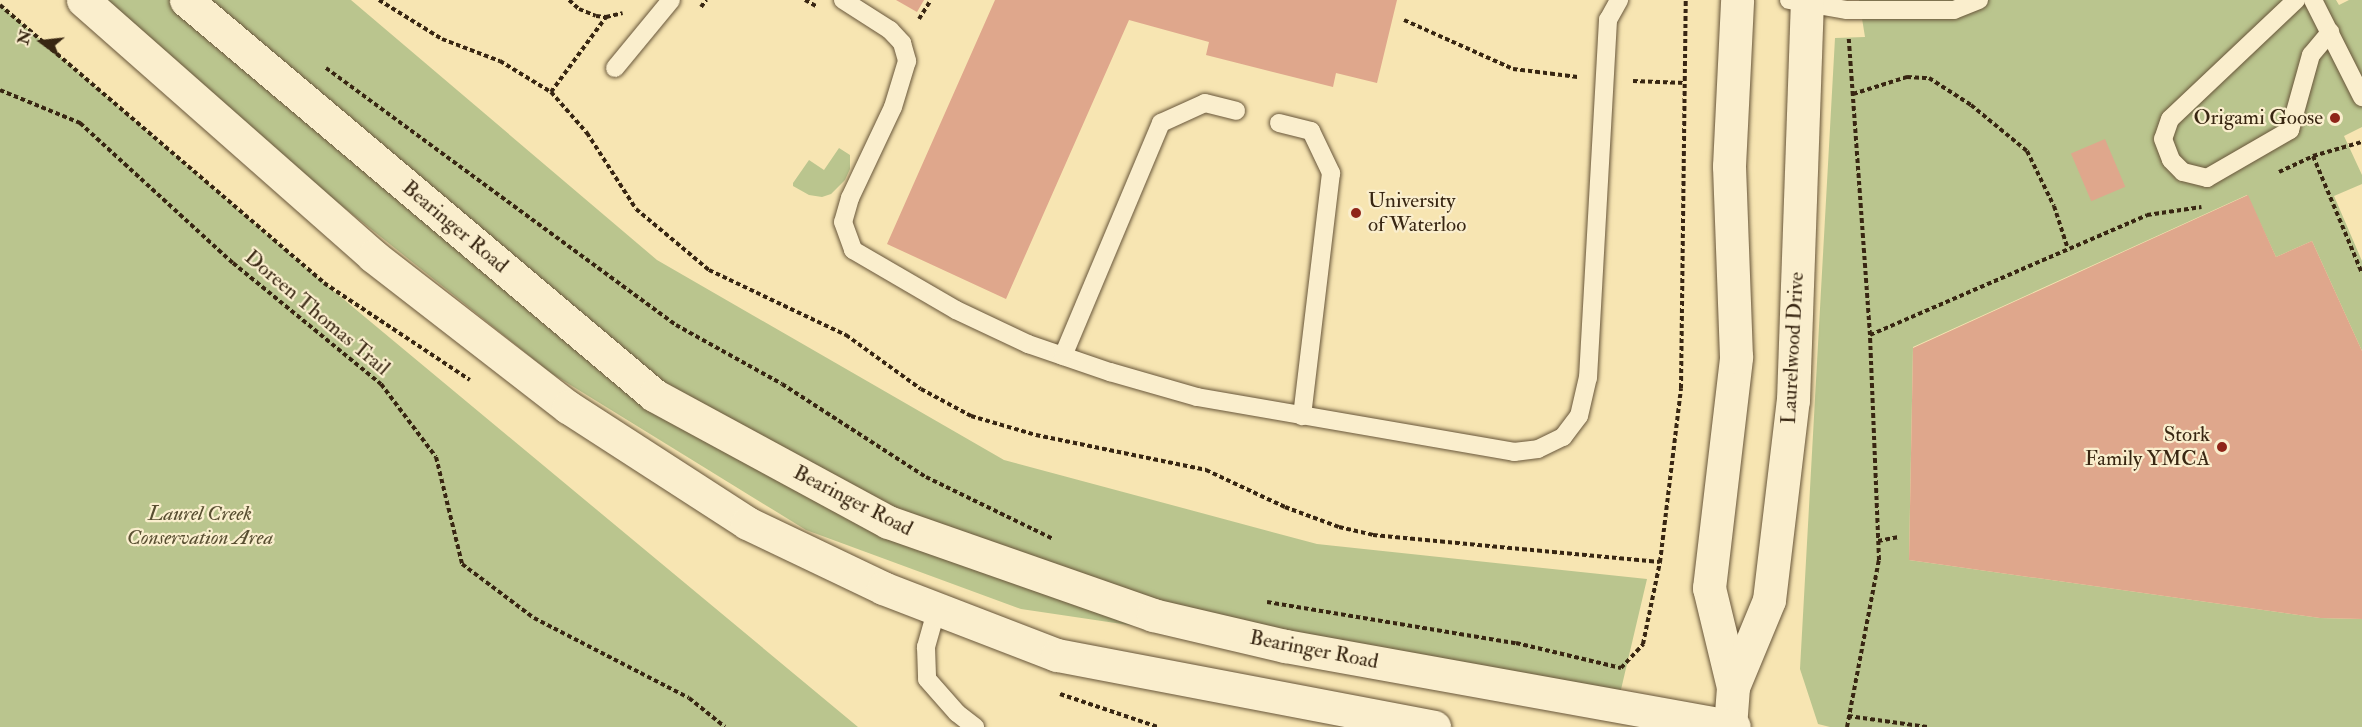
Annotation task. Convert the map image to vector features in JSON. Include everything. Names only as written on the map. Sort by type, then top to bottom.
[{"type":"main road","points":[[83,0],[373,256],[568,407],[747,523],[883,588],[1057,655],[1434,727]]},
{"type":"main road","name":"Bearinger Road","points":[[186,0],[654,396],[888,522],[1153,615],[1285,646],[1627,710],[1732,727]]},
{"type":"main road","name":"Laurelwood Drive","points":[[1732,727],[1733,687],[1709,588],[1736,357],[1729,165],[1737,0]]},
{"type":"main road","name":"Laurelwood Drive","points":[[1733,687],[1770,600],[1793,400],[1801,1]]},
{"type":"lane","points":[[615,68],[671,0]]},
{"type":"lane","points":[[843,0],[890,30],[902,42],[907,61],[893,107],[850,198],[843,222],[853,250],[956,310],[1028,344],[1197,397],[1514,452],[1550,445],[1573,427],[1579,416],[1588,378],[1608,20],[1619,0]]},
{"type":"lane","points":[[1801,1],[1847,10],[1954,10],[1979,0]]},
{"type":"lane","points":[[2296,0],[2170,119],[2163,139],[2171,160],[2182,172],[2207,178],[2290,130],[2311,55],[2330,32]]},
{"type":"lane","points":[[2313,0],[2362,97]]},
{"type":"lane","points":[[1063,356],[1161,123],[1205,103],[1236,111]]},
{"type":"lane","points":[[1279,123],[1311,131],[1330,173],[1302,416]]},
{"type":"lane","points":[[937,608],[926,647],[927,680],[957,713],[975,727]]},
{"type":"path","points":[[569,0],[588,14],[606,17],[627,12]]},
{"type":"path","points":[[700,7],[706,0]]},
{"type":"path","points":[[805,0],[823,10]]},
{"type":"path","points":[[1264,602],[1516,643],[1621,668],[1643,644],[1660,562],[1681,388],[1686,0]]},
{"type":"path","points":[[1847,10],[1870,335],[1879,560],[1847,727]]},
{"type":"path","points":[[551,92],[606,17]]},
{"type":"path","points":[[1404,20],[1513,69],[1605,80],[1685,83]]},
{"type":"path","points":[[321,64],[676,325],[783,384],[926,477],[1062,542]]},
{"type":"path","points":[[1853,94],[1907,77],[1929,78],[1971,105],[2027,152],[2054,206],[2068,249]]},
{"type":"path","name":"Doreen Thomas Trail","points":[[0,90],[81,123],[233,263],[381,384],[436,457],[462,564],[534,618],[689,698],[725,727]]},
{"type":"path","points":[[2271,176],[2313,156],[2362,142]]},
{"type":"path","points":[[2313,156],[2362,273]]},
{"type":"path","points":[[1870,335],[2147,215],[2208,206]]},
{"type":"path","points":[[1878,541],[1899,537]]},
{"type":"path","points":[[1848,716],[1928,727]]},
{"type":"green space","points":[[90,0],[351,0],[657,260],[1004,460],[1317,544],[1647,579],[1619,698],[1021,609],[806,530],[551,373],[151,53]]},
{"type":"green space","points":[[1859,0],[2336,0],[2339,5],[2349,0],[2362,0],[2362,127],[2344,136],[2362,175],[2362,184],[2334,196],[2362,261],[2362,351],[2312,241],[2276,257],[2247,195],[1913,347],[1909,560],[2320,618],[2362,619],[2362,727],[1830,727],[1818,724],[1800,669],[1835,38],[1865,37]]},
{"type":"green space","name":"Laurel Creek Conservation Area","points":[[0,5],[324,283],[858,727],[0,727]]},
{"type":"green space","points":[[839,148],[850,155],[850,169],[845,180],[831,194],[822,197],[809,195],[793,186],[809,160],[824,170]]},
{"type":"building","points":[[896,0],[924,0],[917,12]]},
{"type":"building","points":[[995,0],[1397,0],[1377,83],[1336,73],[1333,87],[1206,55],[1209,42],[1129,20],[1006,299],[887,244]]},
{"type":"building","points":[[2105,139],[2125,187],[2091,201],[2071,153]]},
{"type":"building","points":[[2248,195],[2276,257],[2312,241],[2362,351],[2362,619],[2320,618],[1909,560],[1913,348]]},
{"type":"place","name":"Origami Goose","points":[[2335,118]]},
{"type":"place","name":"University of Waterloo","points":[[1356,213]]},
{"type":"place","name":"Stork Family YMCA","points":[[2222,447]]}]
